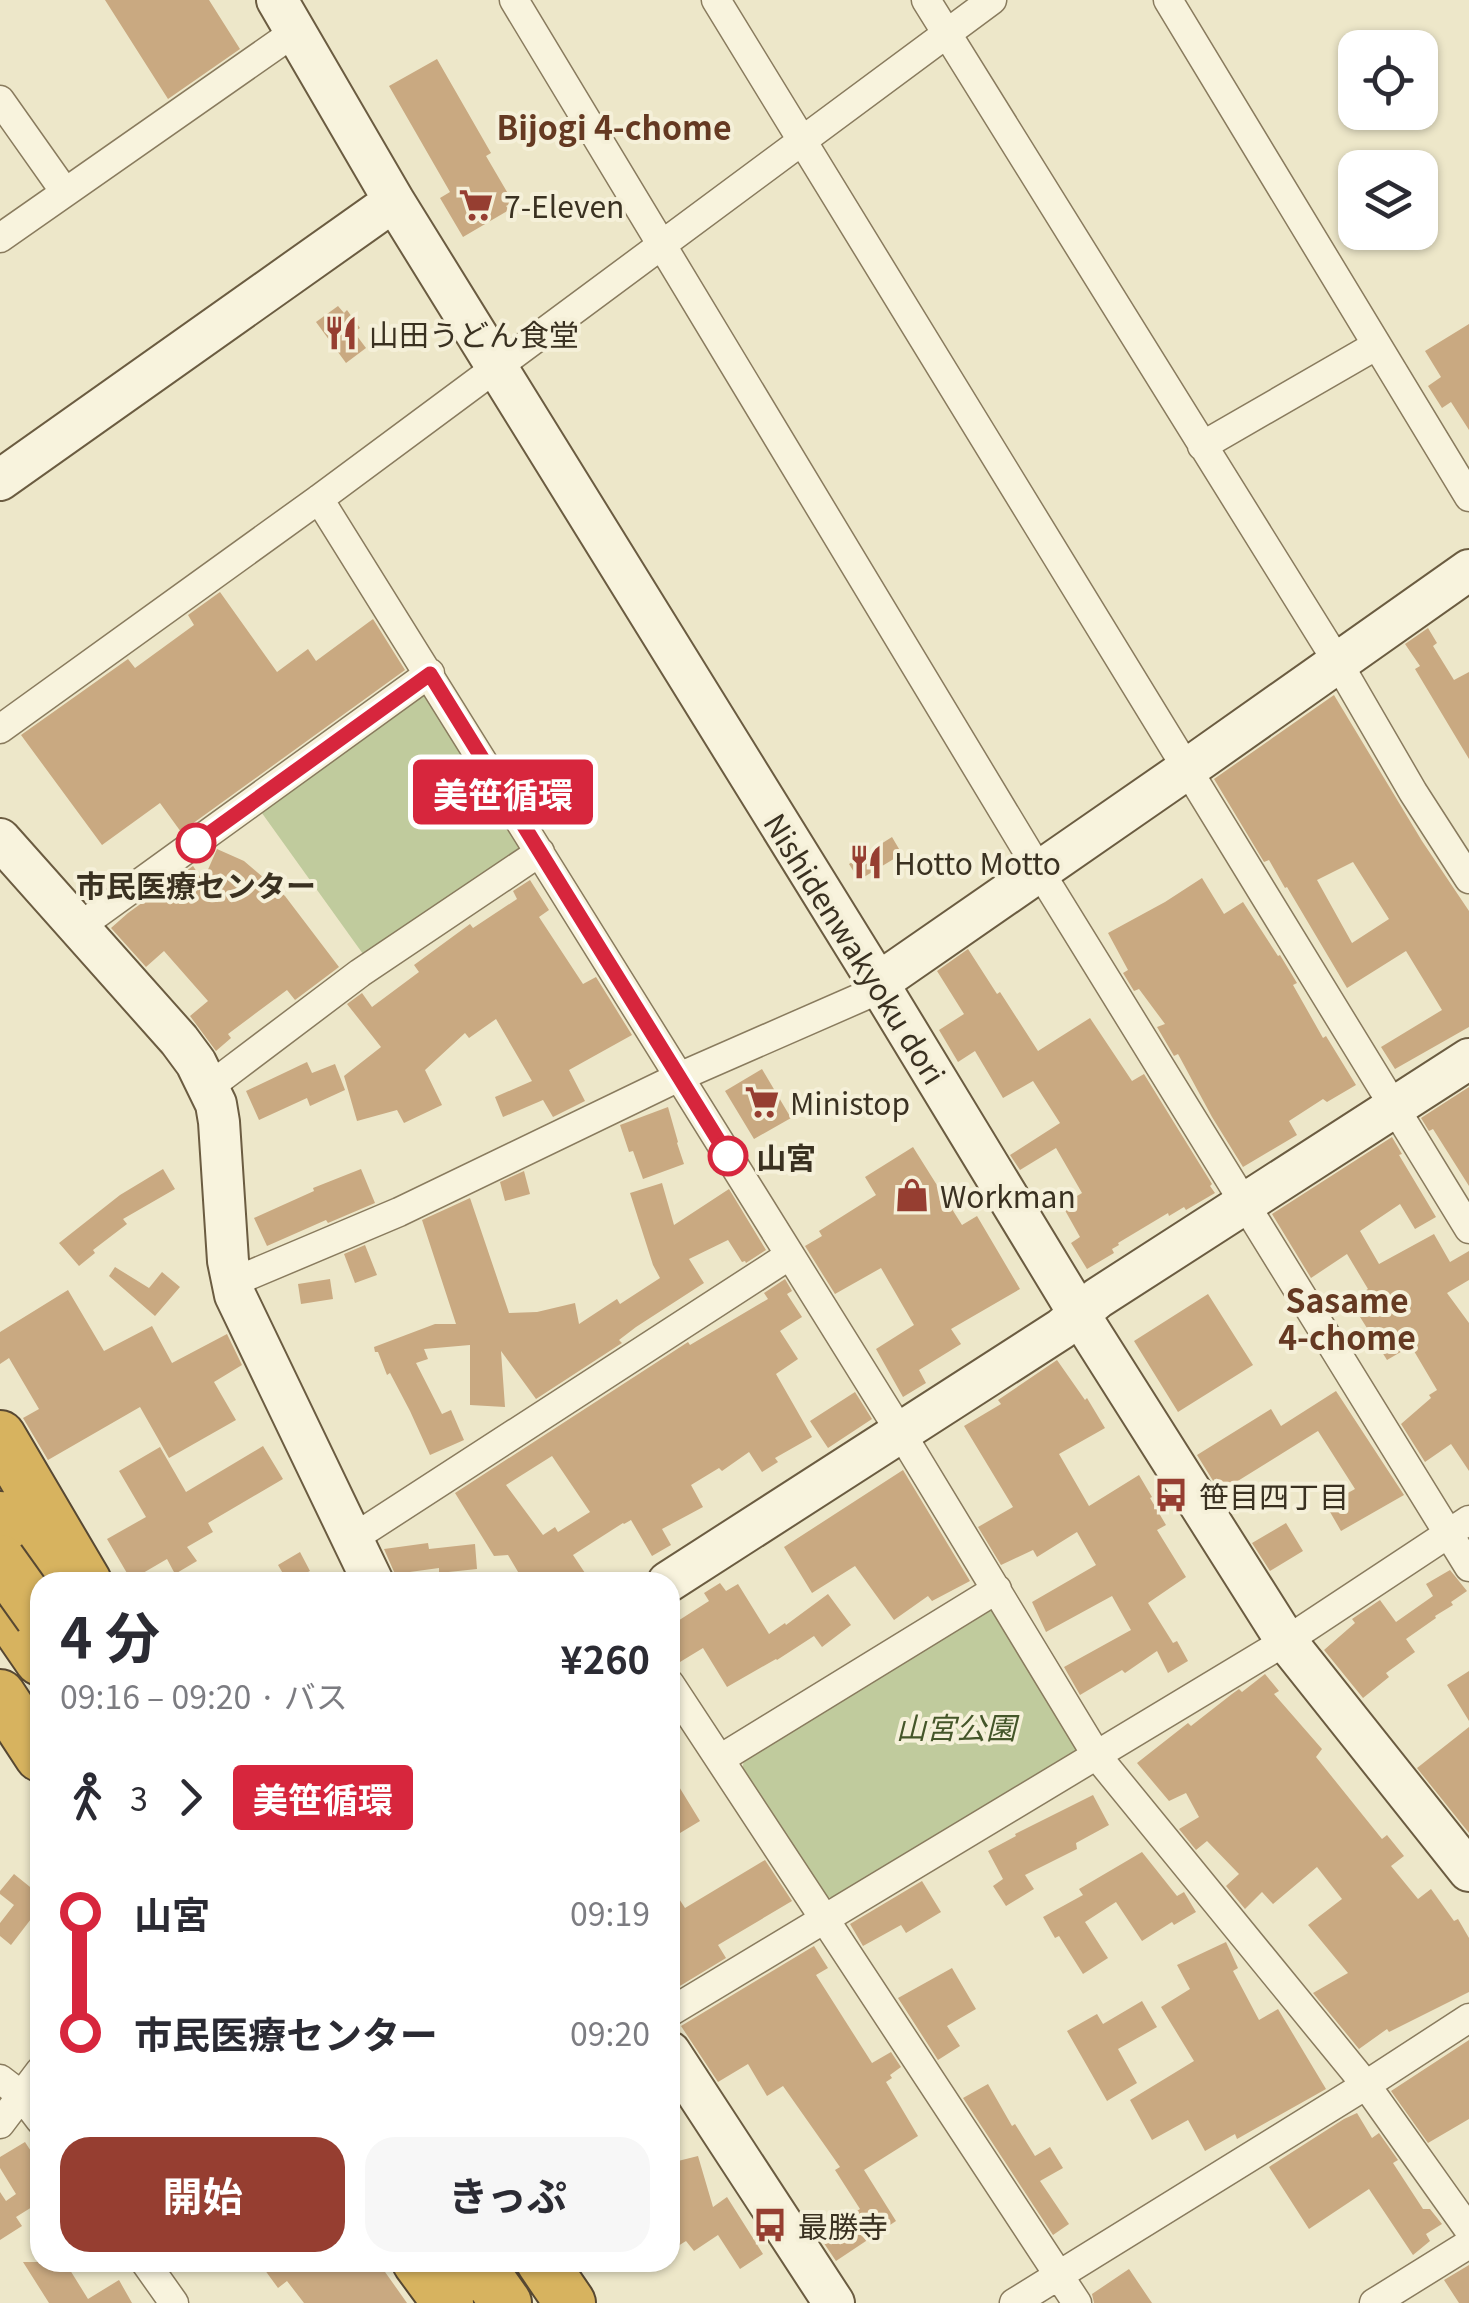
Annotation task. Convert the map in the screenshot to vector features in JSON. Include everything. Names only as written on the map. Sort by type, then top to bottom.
[{"type":"highway","points":[[0,1436],[78,1572]]},
{"type":"highway","points":[[0,1466],[77,1572]]},
{"type":"highway","points":[[0,1517],[39,1572]]},
{"type":"highway","points":[[0,1542],[30,1599]]},
{"type":"highway","points":[[0,1560],[30,1604]]},
{"type":"highway","points":[[0,1580],[30,1623]]},
{"type":"highway","points":[[0,1602],[30,1646]]},
{"type":"highway","points":[[0,1621],[30,1664]]},
{"type":"highway","points":[[0,1662],[30,1705]]},
{"type":"highway","points":[[0,1695],[30,1741]]},
{"type":"highway","points":[[0,1738],[30,1774]]},
{"type":"highway","points":[[425,2272],[448,2303]]},
{"type":"highway","points":[[455,2272],[477,2303]]},
{"type":"highway","points":[[469,2272],[490,2303]]},
{"type":"highway","points":[[484,2272],[506,2303]]},
{"type":"highway","points":[[503,2272],[524,2303]]},
{"type":"highway","points":[[549,2272],[570,2303]]},
{"type":"street","points":[[514,0],[1244,1204],[1458,1527],[1469,1567]]},
{"type":"street","points":[[716,0],[1469,1229]]},
{"type":"street","points":[[926,0],[1338,661],[1469,879]]},
{"type":"street","points":[[0,729],[319,500],[992,0]]},
{"type":"street","points":[[1168,0],[1469,497]]},
{"type":"street","points":[[0,238],[65,192],[286,16]]},
{"type":"street","name":"Nishidenwakyoku dori","points":[[286,16],[394,201],[1079,1314],[1286,1641],[1469,1871]]},
{"type":"street","points":[[0,100],[65,192]]},
{"type":"street","points":[[0,480],[394,201]]},
{"type":"street","points":[[1202,446],[1377,346]]},
{"type":"street","points":[[319,500],[901,1433],[1097,1756],[1366,2085],[1469,2230]]},
{"type":"street","points":[[231,1284],[399,1212],[679,1077],[864,996],[1469,570]]},
{"type":"street","points":[[79,927],[430,674]]},
{"type":"street","points":[[0,839],[179,1040],[209,1088],[219,1122],[231,1284],[368,1572]]},
{"type":"street","points":[[209,1088],[360,973],[540,852]]},
{"type":"street","points":[[680,1574],[1469,1059]]},
{"type":"street","points":[[352,1539],[790,1256]]},
{"type":"street","points":[[680,2006],[1286,1641],[1458,1527]]},
{"type":"street","points":[[720,1759],[997,1589]]},
{"type":"street","points":[[680,1699],[1077,2303]]},
{"type":"street","points":[[1014,2303],[1469,2018]]},
{"type":"street","points":[[680,2067],[834,2303]]},
{"type":"street","points":[[11,2086],[30,2108]]},
{"type":"street","points":[[0,2124],[11,2086]]},
{"type":"street","points":[[1374,2303],[1469,2244]]},
{"type":"street","points":[[151,2272],[174,2303]]},
{"type":"green space","points":[[425,691],[521,850],[363,954],[259,809]]},
{"type":"green space","name":"山宮公園","points":[[983,1605],[994,1607],[1076,1745],[1075,1756],[841,1896],[825,1898],[742,1772],[744,1759]]},
{"type":"building","points":[[105,0],[209,0],[240,49],[168,99]]},
{"type":"building","points":[[437,59],[491,153],[486,156],[513,202],[506,206],[509,210],[463,237],[440,198],[450,192],[389,86]]},
{"type":"building","points":[[338,306],[344,313],[347,310],[360,328],[354,332],[366,348],[346,363],[316,322]]},
{"type":"building","points":[[1469,324],[1469,430],[1451,402],[1442,408],[1428,386],[1441,377],[1425,351]]},
{"type":"building","points":[[220,592],[277,672],[308,649],[316,661],[373,619],[405,670],[181,832],[160,803],[102,845],[21,735],[128,659],[135,668],[194,625],[188,615]]},
{"type":"building","points":[[1428,628],[1437,643],[1433,646],[1454,680],[1469,672],[1469,759],[1415,669],[1420,666],[1405,644]]},
{"type":"building","points":[[1334,695],[1469,911],[1469,1027],[1395,1069],[1381,1047],[1442,1010],[1406,951],[1347,988],[1287,887],[1269,860],[1264,862],[1214,779]],"holes":[[[1353,862],[1389,919],[1352,943],[1317,880]]]},
{"type":"building","points":[[892,837],[902,854],[859,880],[849,864]]},
{"type":"building","points":[[217,849],[244,861],[285,896],[339,967],[295,1000],[287,990],[228,1034],[231,1038],[216,1051],[190,1016],[208,1001],[164,951],[146,967],[111,928],[193,866],[203,881]]},
{"type":"building","points":[[1202,878],[1224,914],[1243,902],[1280,955],[1323,1038],[1326,1036],[1356,1085],[1327,1102],[1323,1099],[1289,1121],[1297,1135],[1243,1167],[1178,1054],[1174,1056],[1157,1027],[1165,1024],[1123,973],[1128,970],[1108,933]]},
{"type":"building","points":[[530,880],[549,910],[539,917],[583,984],[596,977],[632,1035],[569,1070],[585,1101],[553,1117],[543,1100],[503,1117],[495,1097],[532,1081],[496,1019],[469,1038],[465,1033],[425,1070],[442,1105],[404,1123],[397,1110],[357,1121],[344,1076],[381,1047],[347,1004],[362,993],[372,1007],[419,972],[414,965],[470,924],[473,928],[517,899],[513,891]]},
{"type":"building","points":[[968,949],[1038,1051],[1090,1018],[1132,1081],[1144,1074],[1215,1193],[1186,1210],[1184,1207],[1169,1216],[1168,1213],[1118,1243],[1112,1249],[1114,1253],[1087,1269],[1071,1243],[1080,1237],[1062,1205],[1082,1193],[1056,1148],[1020,1170],[1010,1155],[1060,1123],[1033,1081],[1003,1098],[975,1051],[958,1062],[939,1030],[964,1014],[937,971]]},
{"type":"building","points":[[307,1062],[312,1073],[335,1064],[345,1090],[310,1106],[307,1098],[259,1120],[246,1091]]},
{"type":"building","points":[[762,1069],[791,1118],[754,1139],[725,1091]]},
{"type":"building","points":[[1469,1087],[1469,1186],[1433,1129],[1429,1131],[1421,1118]]},
{"type":"building","points":[[668,1107],[684,1164],[643,1179],[620,1125]]},
{"type":"building","points":[[1392,1137],[1436,1217],[1415,1229],[1400,1204],[1360,1231],[1379,1264],[1434,1234],[1450,1262],[1469,1251],[1469,1280],[1447,1293],[1469,1323],[1469,1471],[1451,1444],[1425,1462],[1401,1424],[1437,1390],[1411,1346],[1387,1360],[1350,1301],[1368,1289],[1347,1254],[1311,1278],[1272,1214]]},
{"type":"building","points":[[913,1147],[962,1225],[977,1216],[1020,1289],[951,1329],[961,1344],[919,1370],[926,1383],[903,1397],[876,1349],[914,1325],[881,1268],[835,1294],[805,1246],[822,1236],[819,1231],[876,1195],[865,1177]]},
{"type":"building","points":[[163,1169],[175,1189],[123,1219],[127,1224],[79,1266],[59,1243],[120,1195]]},
{"type":"building","points":[[361,1169],[375,1203],[267,1246],[254,1218]]},
{"type":"building","points":[[524,1171],[530,1194],[505,1201],[500,1182]]},
{"type":"building","points":[[662,1183],[674,1225],[729,1189],[766,1250],[742,1262],[728,1240],[689,1259],[704,1283],[536,1399],[501,1351],[505,1407],[470,1405],[470,1345],[424,1349],[428,1359],[416,1363],[442,1414],[451,1410],[464,1440],[430,1455],[374,1347],[435,1324],[456,1324],[422,1220],[470,1198],[509,1313],[537,1312],[575,1303],[579,1324],[660,1278],[630,1193]]},
{"type":"building","points":[[365,1245],[377,1275],[355,1283],[344,1254]]},
{"type":"building","points":[[115,1267],[149,1288],[162,1272],[180,1287],[155,1316],[109,1276]]},
{"type":"building","points":[[330,1279],[333,1299],[301,1304],[298,1284]]},
{"type":"building","points":[[785,1279],[792,1291],[787,1294],[802,1317],[780,1331],[798,1359],[776,1374],[812,1437],[775,1458],[778,1462],[762,1472],[749,1452],[722,1471],[719,1468],[691,1485],[703,1507],[662,1529],[671,1545],[652,1556],[631,1520],[573,1555],[584,1572],[518,1572],[508,1555],[494,1556],[455,1493],[688,1342],[690,1345],[768,1299],[764,1293]],"holes":[[[552,1456],[590,1512],[558,1532],[555,1527],[543,1535],[506,1485]]]},
{"type":"building","points":[[68,1290],[104,1351],[152,1326],[172,1363],[227,1334],[242,1365],[214,1382],[236,1420],[169,1458],[140,1407],[48,1460],[23,1418],[39,1409],[9,1358],[0,1364],[0,1332]]},
{"type":"building","points":[[1208,1294],[1253,1365],[1178,1412],[1134,1341]]},
{"type":"building","points":[[1057,1360],[1105,1428],[1059,1454],[1089,1506],[1139,1475],[1166,1525],[1157,1530],[1186,1577],[1148,1603],[1188,1661],[1168,1673],[1157,1651],[1125,1673],[1122,1670],[1080,1695],[1064,1667],[1131,1630],[1112,1596],[1046,1632],[1032,1602],[1096,1565],[1077,1532],[1037,1557],[1033,1550],[1001,1565],[978,1527],[1013,1507],[964,1426],[1001,1404],[998,1400]]},
{"type":"building","points":[[1336,1391],[1404,1495],[1341,1531],[1326,1505],[1355,1489],[1318,1431],[1220,1492],[1197,1455],[1271,1409],[1281,1426]]},
{"type":"building","points":[[855,1392],[872,1419],[828,1448],[810,1421]]},
{"type":"building","points":[[263,1446],[283,1479],[208,1523],[213,1532],[187,1547],[197,1561],[178,1572],[174,1572],[167,1559],[145,1572],[126,1572],[107,1539],[146,1517],[119,1471],[160,1447],[186,1492]]},
{"type":"building","points":[[903,1470],[970,1581],[932,1601],[928,1596],[894,1620],[855,1566],[812,1593],[784,1547]]},
{"type":"building","points":[[1286,1523],[1303,1551],[1270,1571],[1252,1543]]},
{"type":"building","points":[[428,1543],[429,1549],[475,1544],[477,1569],[394,1572],[384,1549]]},
{"type":"building","points":[[300,1552],[310,1571],[282,1572],[278,1565]]},
{"type":"building","points":[[1450,1570],[1467,1591],[1406,1639],[1415,1652],[1386,1673],[1389,1677],[1363,1698],[1324,1650],[1355,1623],[1352,1619],[1380,1600],[1396,1622],[1433,1596],[1426,1584]]},
{"type":"building","points":[[720,1583],[726,1591],[738,1584],[769,1634],[828,1594],[851,1625],[822,1647],[814,1636],[727,1687],[703,1648],[680,1662],[680,1620],[709,1601],[704,1593]]},
{"type":"building","points":[[1469,1671],[1469,1721],[1447,1685]]},
{"type":"building","points":[[1265,1674],[1279,1691],[1274,1694],[1322,1749],[1316,1757],[1382,1839],[1387,1835],[1404,1856],[1391,1866],[1418,1899],[1431,1889],[1469,1938],[1469,1992],[1389,2032],[1387,2029],[1359,2049],[1313,1993],[1348,1973],[1308,1925],[1342,1899],[1317,1867],[1273,1904],[1262,1892],[1245,1909],[1226,1886],[1239,1874],[1207,1841],[1196,1850],[1179,1829],[1199,1817],[1186,1793],[1169,1801],[1137,1763],[1188,1723],[1191,1726]]},
{"type":"building","points":[[1469,1727],[1469,1833],[1417,1768]]},
{"type":"building","points":[[680,1788],[700,1821],[680,1833]]},
{"type":"building","points":[[1093,1795],[1109,1825],[1076,1843],[1077,1849],[1025,1875],[1034,1889],[1006,1906],[993,1886],[1003,1879],[988,1851]]},
{"type":"building","points":[[1142,1852],[1177,1896],[1184,1892],[1196,1912],[1142,1941],[1116,1902],[1085,1922],[1108,1958],[1083,1974],[1043,1917],[1083,1895],[1079,1889]]},
{"type":"building","points":[[765,1860],[792,1901],[718,1945],[726,1958],[680,1986],[680,1900],[685,1908]]},
{"type":"building","points":[[14,1874],[30,1887],[30,1920],[11,1945],[0,1936],[0,1923],[14,1905],[0,1891]]},
{"type":"building","points":[[922,1881],[941,1912],[906,1933],[901,1925],[863,1946],[850,1924]]},
{"type":"building","points":[[1226,1942],[1238,1968],[1233,1971],[1259,2020],[1278,2009],[1326,2089],[1237,2139],[1235,2134],[1205,2151],[1188,2120],[1152,2140],[1130,2100],[1194,2061],[1161,2007],[1190,1989],[1177,1965]]},
{"type":"building","points":[[814,1946],[828,1968],[816,1975],[872,2063],[891,2052],[901,2067],[886,2082],[918,2136],[864,2170],[896,2221],[836,2261],[819,2236],[860,2209],[835,2170],[840,2167],[783,2086],[767,2096],[748,2064],[718,2082],[681,2026]]},
{"type":"building","points":[[952,1968],[976,2009],[947,2026],[960,2046],[938,2060],[898,1998]]},
{"type":"building","points":[[1142,2001],[1157,2027],[1118,2049],[1137,2083],[1107,2101],[1067,2031],[1097,2014],[1103,2024]]},
{"type":"building","points":[[1469,2040],[1469,2119],[1428,2143],[1391,2091]]},
{"type":"building","points":[[988,2084],[1035,2156],[1050,2147],[1063,2168],[1040,2181],[1069,2224],[1053,2235],[963,2098]]},
{"type":"building","points":[[1357,2113],[1372,2138],[1379,2133],[1398,2160],[1393,2163],[1423,2209],[1430,2209],[1442,2224],[1426,2234],[1430,2241],[1413,2255],[1369,2189],[1309,2229],[1269,2167]]},
{"type":"building","points":[[25,2142],[30,2150],[30,2208],[16,2217],[22,2226],[0,2240],[0,2192],[6,2201],[16,2194],[0,2168],[0,2157]]},
{"type":"building","points":[[698,2156],[713,2207],[727,2197],[763,2254],[740,2269],[718,2235],[694,2251],[686,2241],[680,2245],[680,2160]]},
{"type":"building","points":[[23,2262],[30,2262],[30,2272],[71,2272],[88,2299],[119,2280],[132,2303],[49,2303]]},
{"type":"building","points":[[1469,2265],[1469,2303],[1459,2303],[1444,2280]]},
{"type":"building","points":[[1129,2269],[1152,2303],[1094,2303],[1092,2294]]},
{"type":"building","points":[[266,2272],[385,2272],[407,2303],[304,2303],[287,2281],[278,2288]]},
{"type":"bus line","name":"美笹循環","points":[[196,843],[430,674],[728,1156]]},
{"type":"place","name":"7-Eleven","points":[[476,205]]},
{"type":"place","name":"山田うどん食堂","points":[[341,333]]},
{"type":"place","name":"市民医療センター","points":[[196,843]]},
{"type":"place","name":"Hotto Motto","points":[[866,862]]},
{"type":"place","name":"Ministop","points":[[762,1102]]},
{"type":"place","name":"山宮","points":[[728,1156]]},
{"type":"place","name":"Workman","points":[[912,1195]]},
{"type":"place","name":"笹目四丁目","points":[[1171,1495]]},
{"type":"place","name":"最勝寺","points":[[770,2225]]},
{"type":"district","name":"Bijogi 4-chome","points":[[614,126]]},
{"type":"district","name":"Sasame 4-chome","points":[[1347,1318]]}]
